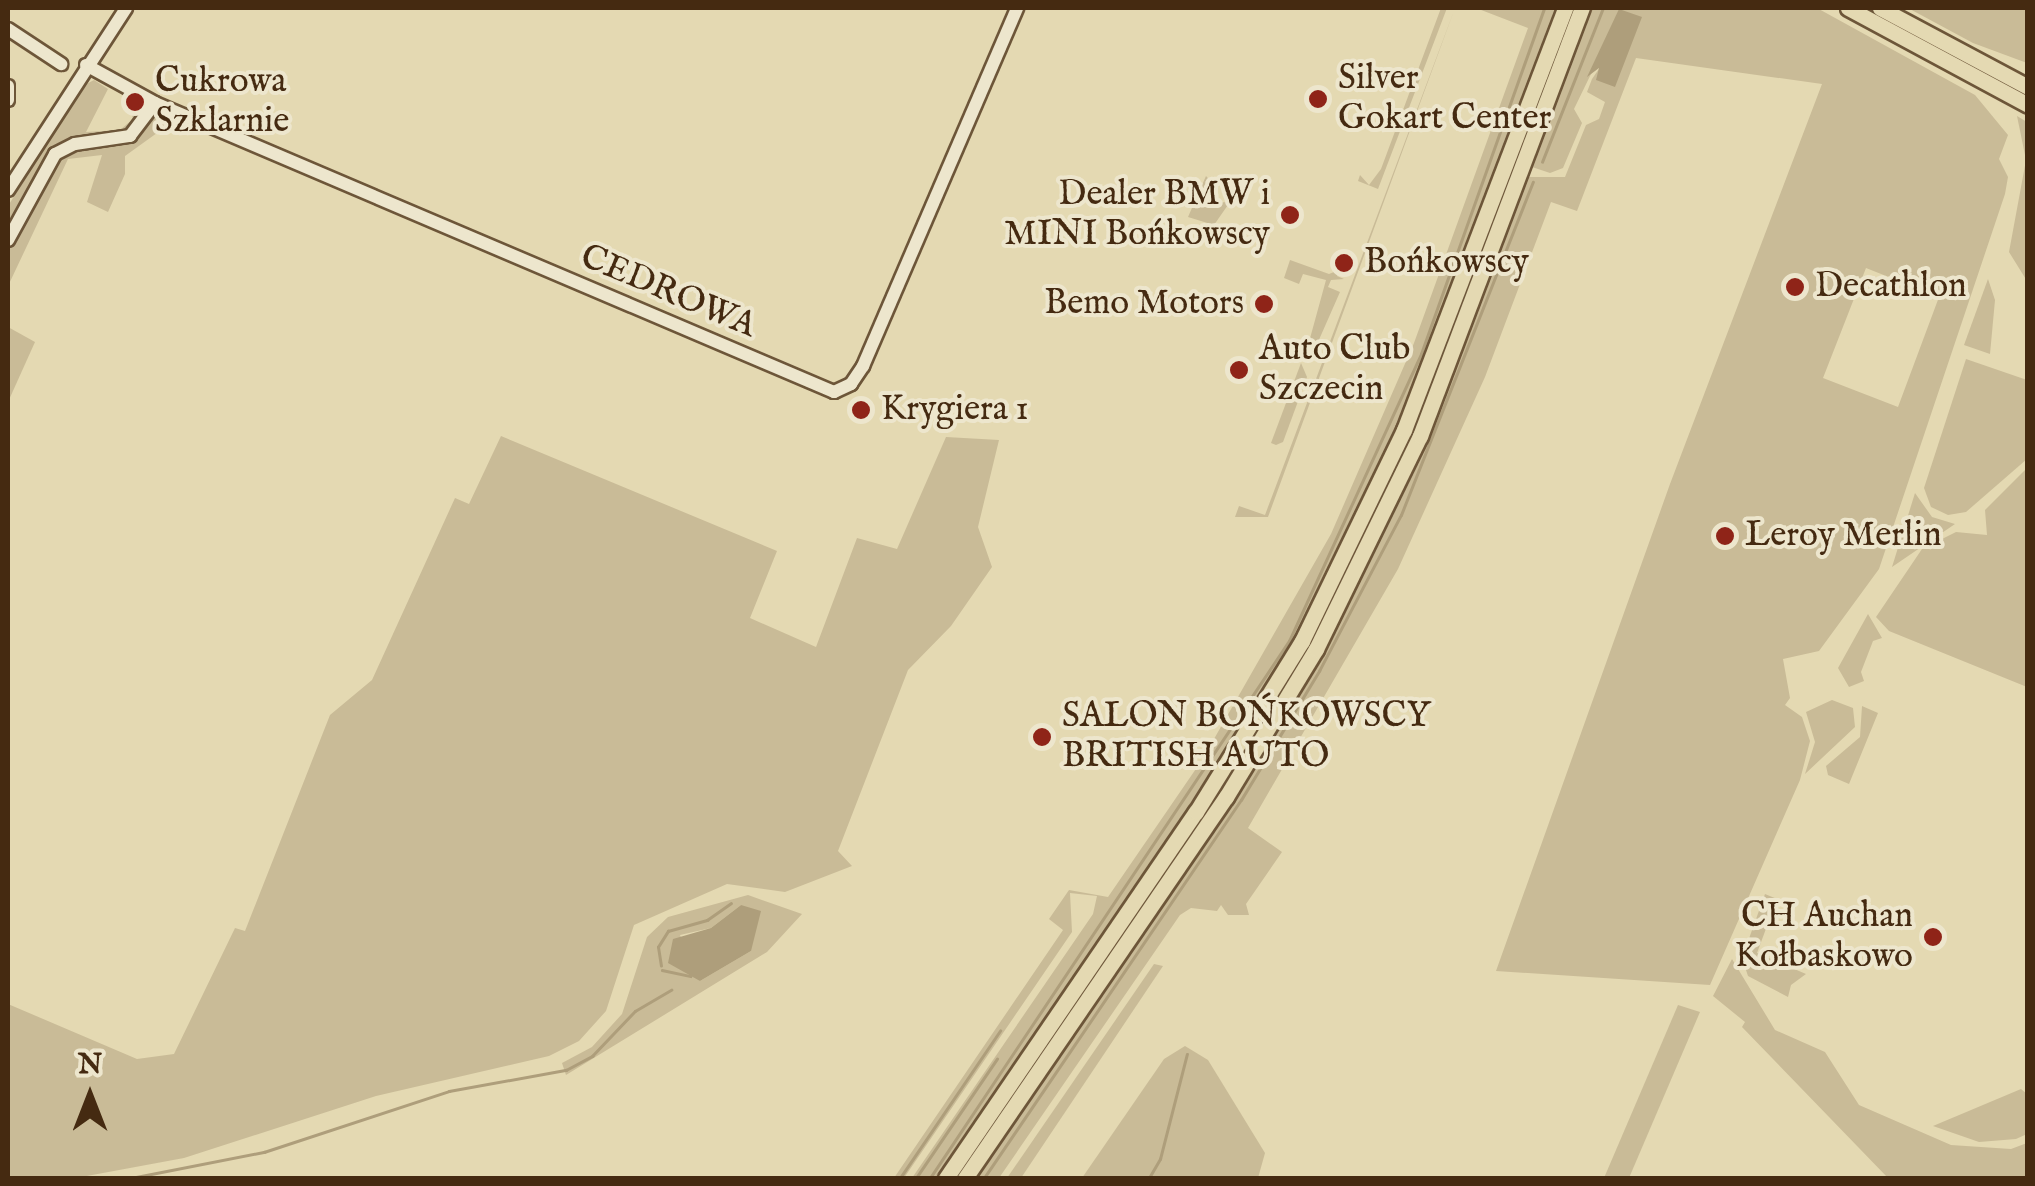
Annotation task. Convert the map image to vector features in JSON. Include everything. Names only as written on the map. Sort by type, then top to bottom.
[{"type":"main road","points":[[946,1178],[1196,812],[1302,641],[1404,430],[1565,8]]},
{"type":"main road","points":[[965,1178],[1234,785],[1326,632],[1420,436],[1582,8]]},
{"type":"main road","points":[[1848,8],[2028,105]]},
{"type":"main road","points":[[1880,8],[2028,87]]},
{"type":"street","points":[[8,190],[126,8]]},
{"type":"street","name":"CEDROWA","points":[[86,65],[155,103],[834,392],[851,384],[863,366],[1017,8]]},
{"type":"street","points":[[8,29],[61,64]]},
{"type":"street","points":[[8,86],[8,100]]},
{"type":"street","points":[[8,240],[55,154],[74,144],[130,136],[155,103]]},
{"type":"shaded area","points":[[1441,8],[1447,8],[1378,189],[1358,181],[1360,175],[1369,185],[1381,169]]},
{"type":"shaded area","points":[[1455,8],[1268,517],[1235,517],[1239,506],[1265,515]]},
{"type":"shaded area","points":[[1476,8],[1558,8],[1402,419],[1315,604],[1215,772],[944,1171],[938,1178],[912,1178],[1093,914],[1097,896],[1070,893],[1072,932],[904,1178],[894,1178],[1063,930],[1049,919],[1069,890],[1108,897],[1202,760],[1331,534],[1414,343],[1528,28]]},
{"type":"shaded area","points":[[1571,8],[1576,8],[1418,425],[1335,602],[1258,737],[958,1178],[952,1178],[1225,778],[1330,600],[1393,470]]},
{"type":"shaded area","points":[[1590,8],[1817,8],[1975,95],[2008,135],[1999,159],[2008,177],[2005,194],[1879,569],[1819,651],[1783,659],[1790,698],[1785,705],[1802,717],[1810,741],[1800,780],[1710,985],[1496,971],[1670,484],[1822,84],[1636,58],[1577,211],[1551,202],[1485,377],[1398,569],[1248,828],[1282,852],[1246,904],[1249,915],[1228,915],[1221,905],[1217,911],[1191,908],[1180,915],[999,1178],[973,1178],[1239,788],[1347,606],[1429,429],[1526,177],[1565,177],[1586,125],[1599,119],[1605,102],[1587,92],[1592,79],[1601,66],[1622,64],[1625,54],[1607,41],[1574,109],[1582,123],[1563,168],[1550,173],[1532,167]],"holes":[[[1866,268],[1939,297],[1898,407],[1823,378]]]},
{"type":"shaded area","points":[[1908,8],[2027,8],[2027,63],[1973,43]]},
{"type":"shaded area","points":[[1619,9],[1642,17],[1615,87],[1596,80],[1599,68],[1587,77]]},
{"type":"shaded area","points":[[94,80],[108,89],[86,132],[120,130],[133,119],[128,97],[175,120],[125,156],[125,174],[108,212],[87,202],[102,155],[68,159],[8,286],[8,206],[81,87]]},
{"type":"shaded area","points":[[2017,116],[2027,122],[2027,281],[2009,252],[2026,160]]},
{"type":"shaded area","points":[[1206,176],[1214,185],[1209,203],[1230,202],[1214,225],[1188,217]]},
{"type":"shaded area","points":[[1290,260],[1329,274],[1339,270],[1337,276],[1344,279],[1331,280],[1328,287],[1340,292],[1318,342],[1309,342],[1326,280],[1303,274],[1299,284],[1284,278]]},
{"type":"shaded area","points":[[1988,279],[1995,300],[1990,354],[1964,345]]},
{"type":"shaded area","points":[[8,327],[35,342],[8,402]]},
{"type":"shaded area","points":[[1966,359],[2027,380],[2027,459],[1966,512],[1948,515],[1931,507],[1924,488]]},
{"type":"shaded area","points":[[1301,363],[1307,377],[1283,442],[1276,445],[1271,443]]},
{"type":"shaded area","points":[[501,436],[777,551],[750,618],[816,647],[857,538],[897,549],[946,437],[999,440],[978,527],[992,567],[951,626],[908,670],[838,851],[852,866],[785,892],[727,884],[634,925],[606,1011],[579,1041],[549,1056],[376,1096],[184,1158],[76,1178],[8,1178],[8,1004],[137,1059],[174,1054],[235,928],[245,931],[330,715],[372,680],[455,498],[469,504]]},
{"type":"shaded area","points":[[2027,468],[2027,687],[1889,631],[1876,617],[1922,549],[1956,532],[1987,535],[1985,510]]},
{"type":"shaded area","points":[[1915,493],[1932,517],[1955,524],[1892,567]]},
{"type":"shaded area","points":[[1868,614],[1882,638],[1873,641],[1861,672],[1864,681],[1849,687],[1838,668]]},
{"type":"shaded area","points":[[1832,700],[1853,708],[1855,727],[1805,774],[1815,742],[1806,712]]},
{"type":"shaded area","points":[[1862,706],[1878,713],[1849,784],[1828,775],[1826,766],[1860,737]]},
{"type":"shaded area","points":[[1765,894],[1777,899],[1757,953],[1806,974],[1791,985],[1788,997],[1748,976],[1742,958]]},
{"type":"shaded area","points":[[748,895],[802,914],[767,952],[566,1075],[562,1063],[592,1047],[622,1014],[647,937],[668,917]],"holes":[[[741,905],[751,951],[700,981],[680,935],[711,928]]]},
{"type":"shaded area","points":[[741,905],[761,911],[751,951],[700,981],[668,963],[673,939],[711,928]]},
{"type":"shaded area","points":[[1732,959],[1775,1030],[1825,1052],[1859,1105],[1951,1145],[2011,1149],[2027,1143],[2027,1178],[1888,1178],[1742,1027],[1745,1022],[1713,996]]},
{"type":"shaded area","points":[[1154,964],[1163,966],[1021,1178],[1007,1178]]},
{"type":"shaded area","points":[[1678,1005],[1700,1012],[1629,1178],[1604,1178]]},
{"type":"shaded area","points":[[1185,1046],[1208,1060],[1265,1153],[1258,1178],[1082,1178],[1164,1059]]},
{"type":"shaded area","points":[[2021,1089],[2027,1094],[2027,1134],[2016,1139],[1979,1142],[1933,1126]]},
{"type":"waterway","points":[[930,1178],[1289,641],[1421,354],[1544,8]]},
{"type":"waterway","points":[[1542,162],[1603,8]]},
{"type":"waterway","points":[[984,1178],[1241,800],[1319,671],[1401,515],[1533,182]]},
{"type":"waterway","points":[[661,966],[658,947],[668,931],[707,920],[731,903]]},
{"type":"waterway","points":[[662,970],[690,976]]},
{"type":"waterway","points":[[131,1178],[264,1152],[449,1091],[566,1070],[592,1056],[635,1011],[671,990]]},
{"type":"waterway","points":[[900,1178],[1000,1031]]},
{"type":"waterway","points":[[1149,1178],[1160,1159],[1187,1054]]},
{"type":"waterway","points":[[916,1178],[997,1059]]},
{"type":"place","name":"Silver Gokart Center","points":[[1318,99]]},
{"type":"place","name":"Cukrowa Szklarnie","points":[[135,102]]},
{"type":"place","name":"Dealer BMW i MINI Bońkowscy","points":[[1290,215]]},
{"type":"place","name":"Bońkowscy","points":[[1344,263]]},
{"type":"place","name":"Decathlon","points":[[1795,287]]},
{"type":"place","name":"Bemo Motors","points":[[1264,304]]},
{"type":"place","name":"Auto Club Szczecin","points":[[1239,370]]},
{"type":"place","name":"Krygiera 1","points":[[861,410]]},
{"type":"place","name":"Leroy Merlin","points":[[1725,536]]},
{"type":"place","name":"SALON BOŃKOWSCY BRITISH AUTO","points":[[1042,737]]},
{"type":"place","name":"CH Auchan Kołbaskowo","points":[[1933,937]]}]
